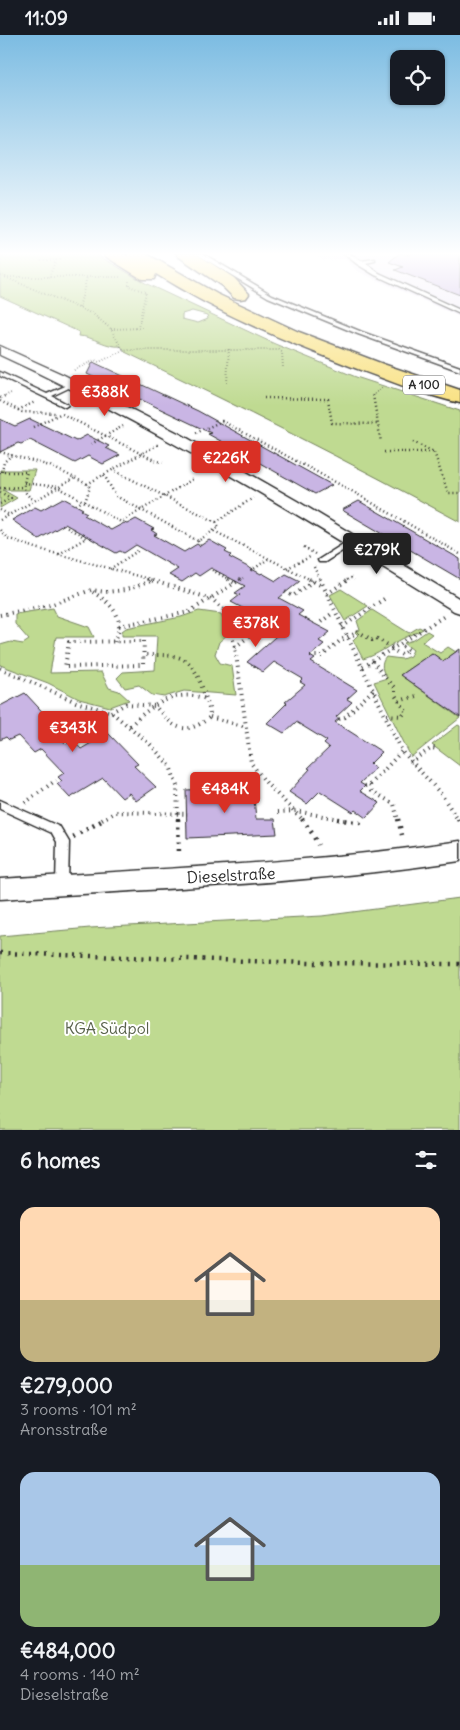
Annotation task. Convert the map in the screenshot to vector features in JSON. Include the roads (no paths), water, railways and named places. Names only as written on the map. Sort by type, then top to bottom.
[{"type":"highway","name":"A 100","points":[[223,304],[285,333],[362,363],[460,397]]},
{"type":"highway","name":"A 100","points":[[259,304],[337,336],[460,382]]},
{"type":"street","points":[[0,350],[177,438],[354,541],[455,610]]},
{"type":"street","name":"Dieselstraße","points":[[0,889],[307,871],[406,860],[460,851]]},
{"type":"lane","points":[[290,304],[360,333],[460,369]]},
{"type":"lane","points":[[442,304],[460,312]]},
{"type":"lane","points":[[0,374],[65,405]]},
{"type":"lane","points":[[47,396],[72,385]]},
{"type":"lane","points":[[322,560],[354,541]]},
{"type":"lane","points":[[0,804],[56,830],[63,842],[62,885]]},
{"type":"park label","name":"KGA Südpol","points":[[107,1028]]}]
